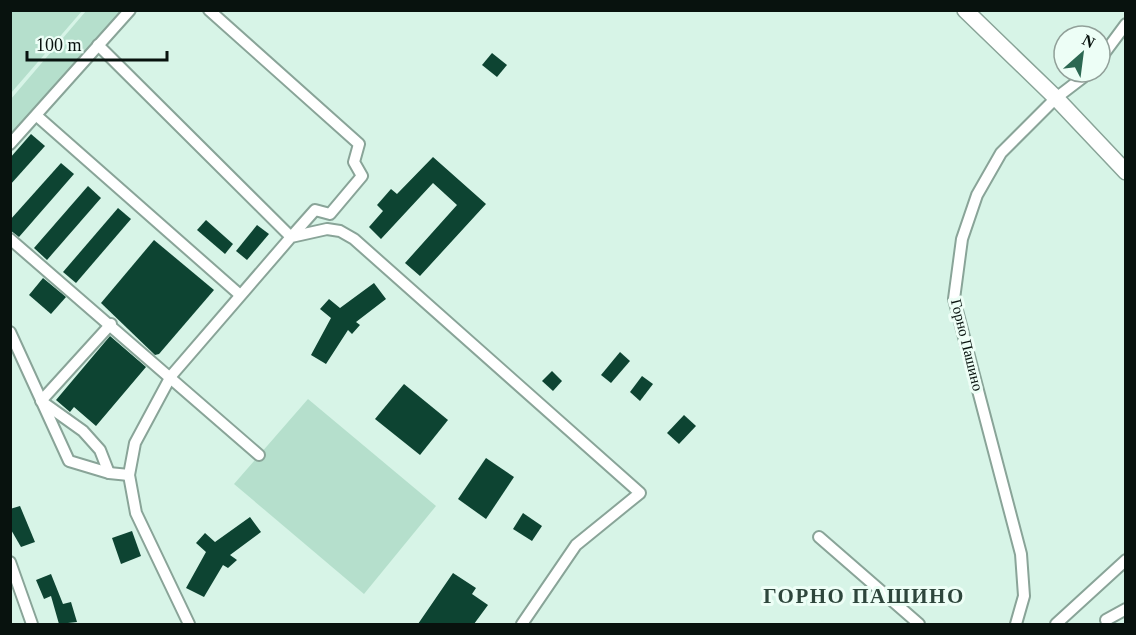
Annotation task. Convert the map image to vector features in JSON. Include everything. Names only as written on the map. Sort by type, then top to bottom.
[{"type":"main road","points":[[965,10],[1056,98],[1125,172]]},
{"type":"street","points":[[10,144],[130,10]]},
{"type":"street","points":[[189,624],[136,513],[129,475],[135,443],[171,376],[239,294],[315,210],[330,214],[362,176],[354,162],[359,144],[209,10]]},
{"type":"street","points":[[1112,42],[1125,24]]},
{"type":"street","points":[[98,45],[291,237]]},
{"type":"street","name":"Горно Пашино","points":[[1016,624],[1024,596],[1021,554],[954,299],[962,239],[977,195],[1001,153],[1056,98],[1074,84]]},
{"type":"street","points":[[37,116],[239,294]]},
{"type":"street","points":[[291,237],[327,230],[340,231],[354,239],[640,493],[576,545],[522,624]]},
{"type":"street","points":[[10,238],[259,455]]},
{"type":"street","points":[[41,401],[111,324]]},
{"type":"street","points":[[10,332],[69,461],[109,473],[129,475]]},
{"type":"street","points":[[41,401],[84,431],[100,450],[109,473]]},
{"type":"street","points":[[819,537],[919,624]]},
{"type":"street","points":[[1056,624],[1125,560]]},
{"type":"street","points":[[10,562],[32,624]]},
{"type":"street","points":[[1106,620],[1125,609]]},
{"type":"green space","points":[[10,11],[82,11],[11,93]]},
{"type":"green space","points":[[86,11],[128,11],[11,141],[11,99]]},
{"type":"green space","points":[[308,399],[436,506],[364,594],[234,484]]},
{"type":"building","points":[[492,53],[507,65],[497,77],[482,65]]},
{"type":"building","points":[[31,134],[45,146],[10,185],[10,158]]},
{"type":"building","points":[[433,157],[486,204],[420,276],[405,263],[457,205],[433,183],[381,239],[369,227],[383,211],[377,205],[391,189],[397,194]]},
{"type":"building","points":[[61,163],[74,174],[19,237],[10,230],[10,220]]},
{"type":"building","points":[[88,186],[101,198],[47,260],[34,248]]},
{"type":"building","points":[[118,208],[131,219],[76,283],[63,272]]},
{"type":"building","points":[[206,220],[233,244],[225,254],[197,230]]},
{"type":"building","points":[[257,225],[269,234],[247,260],[236,251]]},
{"type":"building","points":[[154,240],[214,290],[159,354],[155,355],[101,303]]},
{"type":"building","points":[[43,278],[66,297],[51,314],[29,295]]},
{"type":"building","points":[[374,283],[386,299],[356,322],[360,325],[352,334],[348,330],[326,364],[311,355],[331,318],[320,309],[329,299],[340,308]]},
{"type":"building","points":[[110,336],[146,367],[96,426],[74,407],[70,412],[56,400]]},
{"type":"building","points":[[620,352],[630,361],[611,383],[601,375]]},
{"type":"building","points":[[552,371],[562,381],[553,391],[542,381]]},
{"type":"building","points":[[642,376],[653,384],[640,401],[630,392]]},
{"type":"building","points":[[404,384],[448,420],[420,455],[375,419]]},
{"type":"building","points":[[684,415],[696,426],[679,444],[667,433]]},
{"type":"building","points":[[486,458],[514,477],[486,519],[458,499]]},
{"type":"building","points":[[20,506],[35,542],[21,547],[10,528],[10,509]]},
{"type":"building","points":[[523,513],[542,526],[532,541],[513,529]]},
{"type":"building","points":[[250,517],[261,532],[230,555],[237,560],[228,568],[223,565],[204,597],[186,588],[206,552],[196,543],[205,533],[215,542]]},
{"type":"building","points":[[132,531],[141,556],[121,564],[112,538]]},
{"type":"building","points":[[453,573],[476,588],[472,594],[488,605],[474,624],[418,624]]},
{"type":"building","points":[[51,574],[63,604],[71,602],[77,622],[59,624],[51,596],[44,599],[36,580]]},
{"type":"district","name":"ГОРНО ПАШИНО","points":[[864,596]]}]
